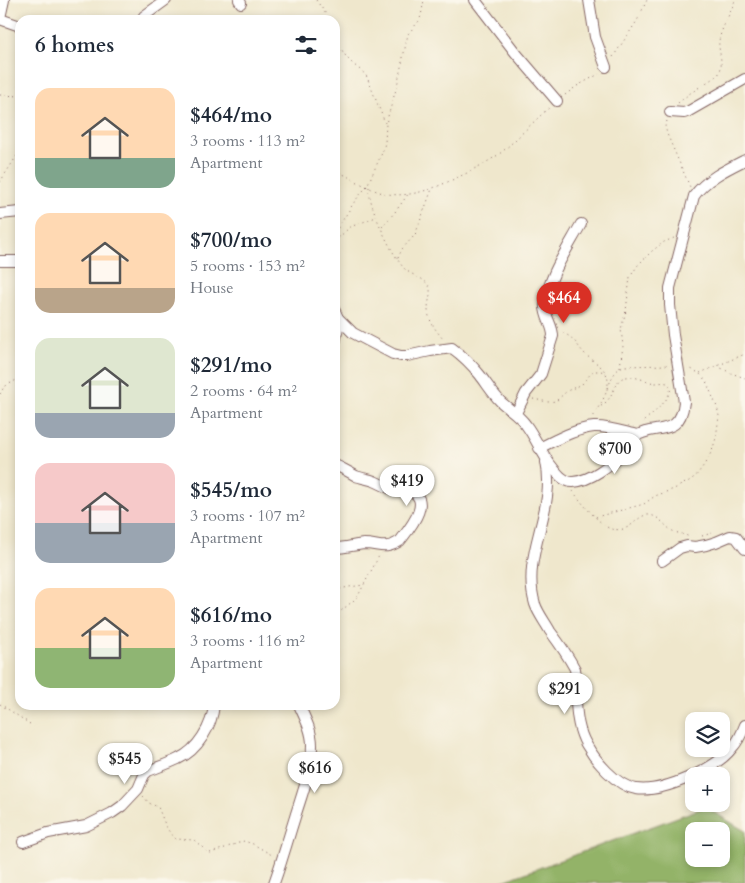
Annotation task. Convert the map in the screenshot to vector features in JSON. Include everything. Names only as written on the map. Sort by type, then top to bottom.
[{"type":"street","points":[[4,0],[0,18],[15,24]]},
{"type":"street","points":[[145,15],[166,0]]},
{"type":"street","points":[[475,0],[514,52],[557,102]]},
{"type":"street","points":[[589,0],[595,37],[606,67]]},
{"type":"street","points":[[670,112],[684,113],[689,111],[745,79]]},
{"type":"street","points":[[539,448],[583,429],[606,428],[634,434],[678,422],[683,413],[684,402],[671,321],[670,288],[694,196],[699,189],[716,176],[745,160]]},
{"type":"street","points":[[0,214],[15,212]]},
{"type":"street","points":[[516,413],[522,399],[541,374],[553,336],[553,330],[546,316],[546,297],[558,265],[580,224]]},
{"type":"street","points":[[0,261],[15,261]]},
{"type":"street","points":[[340,318],[353,333],[393,354],[407,356],[452,348],[468,361],[502,402],[516,413],[527,426],[546,458],[567,481],[581,480],[600,471],[621,453],[634,434]]},
{"type":"street","points":[[546,458],[549,476],[548,486],[542,520],[532,557],[531,587],[536,606],[544,622],[575,669],[577,676],[576,707],[581,734],[594,757],[617,780],[627,786],[636,789],[656,788],[694,776],[711,766],[731,750],[745,725]]},
{"type":"street","points":[[340,468],[356,476],[390,488],[407,490],[416,495],[420,503],[418,514],[409,529],[400,541],[393,545],[384,547],[363,544],[340,547]]},
{"type":"street","points":[[662,560],[680,548],[706,545],[730,536],[736,537],[745,549]]},
{"type":"street","points":[[23,842],[48,833],[86,826],[122,806],[138,789],[144,775],[148,771],[180,759],[194,747],[208,728],[213,710]]},
{"type":"street","points":[[274,883],[304,787],[311,755],[312,743],[310,733],[300,710]]},
{"type":"path","points":[[316,0],[326,15]]},
{"type":"path","points":[[340,224],[355,201],[368,186],[382,153],[385,143],[386,124],[397,86],[408,34],[419,21],[424,0]]},
{"type":"path","points":[[340,172],[384,193],[410,193],[432,189],[488,162],[502,152],[542,114],[577,86],[599,74],[606,67],[638,21],[647,0]]},
{"type":"path","points":[[340,46],[350,62],[367,77],[386,124]]},
{"type":"path","points":[[0,95],[15,96]]},
{"type":"path","points":[[0,182],[15,159]]},
{"type":"path","points":[[368,186],[370,200],[381,228],[407,271],[427,283],[430,289],[428,309],[431,322],[452,348]]},
{"type":"path","points":[[398,259],[402,249],[415,235],[432,189]]},
{"type":"path","points":[[381,228],[410,193]]},
{"type":"path","points":[[340,236],[350,227],[376,217]]},
{"type":"path","points":[[620,368],[623,346],[621,329],[626,310],[630,277],[638,265],[657,246],[684,235]]},
{"type":"path","points":[[553,330],[563,332],[573,338],[584,353],[602,368],[606,373],[608,388]]},
{"type":"path","points":[[699,373],[745,354]]},
{"type":"path","points":[[583,429],[597,409],[613,376],[620,368],[627,366],[677,364],[691,368],[706,381],[717,406],[719,416],[712,451],[704,465],[690,482],[655,496],[644,504],[596,517]]},
{"type":"path","points":[[716,366],[731,374],[745,378]]},
{"type":"path","points":[[522,399],[553,402],[558,400],[567,390],[582,384],[592,371],[606,373]]},
{"type":"path","points":[[597,409],[610,399],[622,378],[634,377],[669,384],[670,390],[664,402],[634,434]]},
{"type":"path","points":[[0,394],[4,387],[15,380]]},
{"type":"path","points":[[567,481],[575,494],[596,517],[612,530],[626,529],[646,515],[652,515],[675,533],[686,535],[690,539]]},
{"type":"path","points":[[699,538],[714,532]]},
{"type":"path","points":[[340,612],[353,602],[384,547]]},
{"type":"path","points":[[340,589],[364,585]]},
{"type":"path","points":[[0,704],[30,724]]},
{"type":"path","points":[[138,789],[149,804],[158,807],[169,833],[176,839],[194,840],[211,853],[240,841],[246,841],[282,860]]},
{"type":"green space","points":[[691,812],[713,812],[745,831],[745,883],[498,883]]}]
